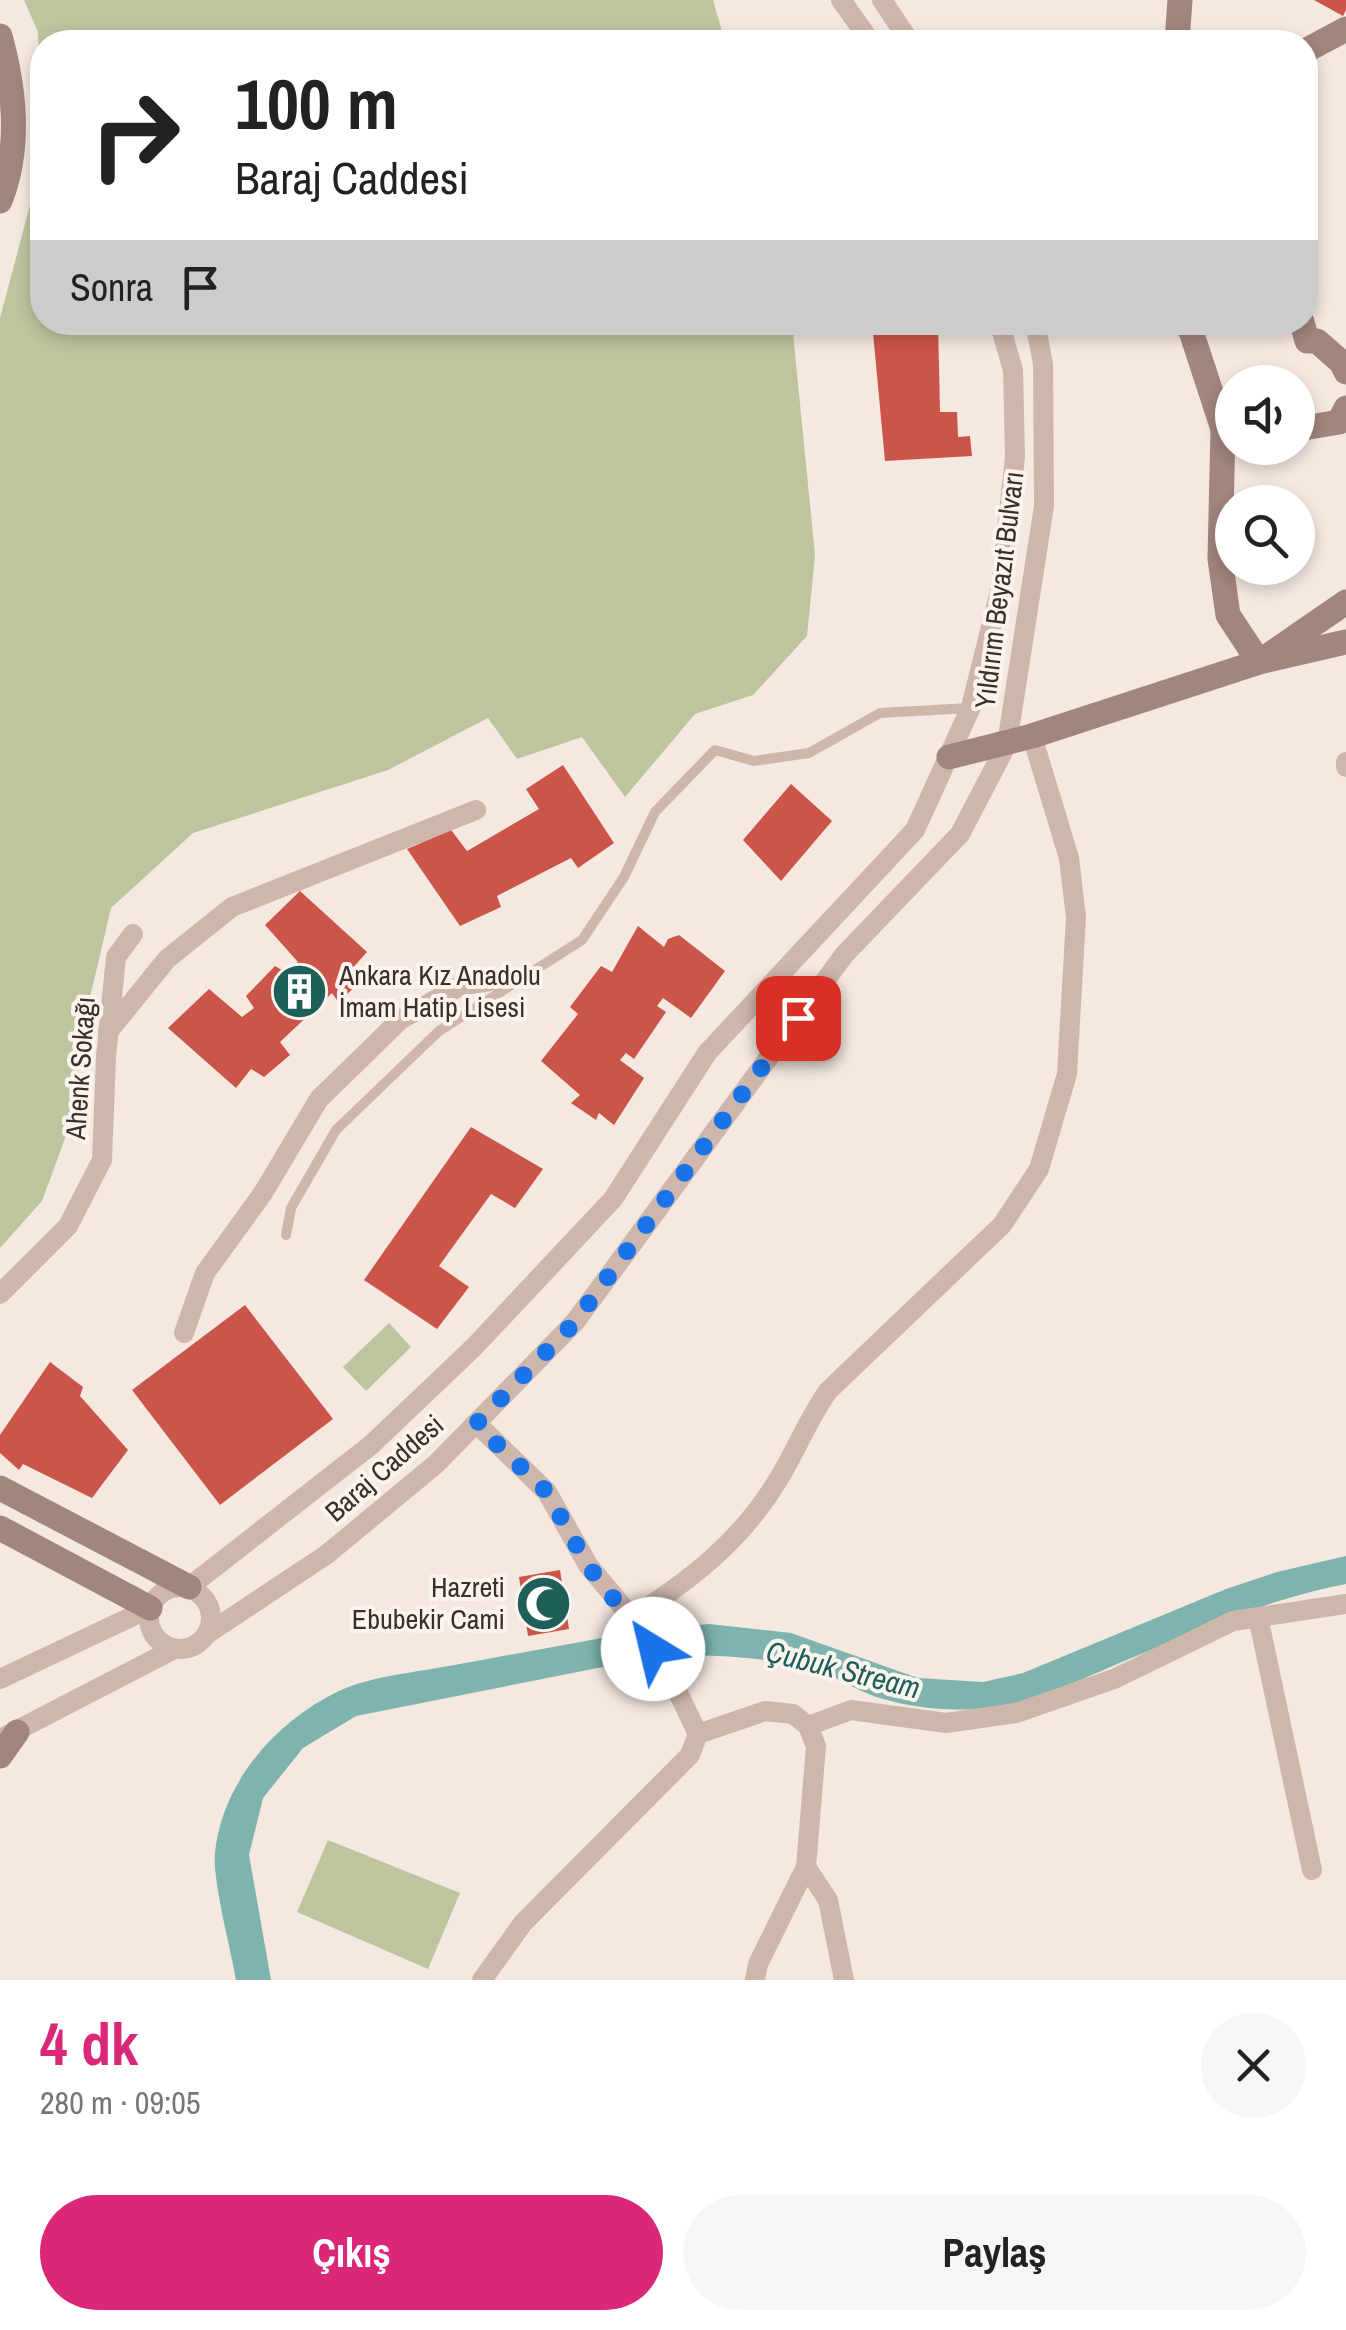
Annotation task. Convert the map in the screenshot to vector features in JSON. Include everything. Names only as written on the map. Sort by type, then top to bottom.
[{"type":"street","points":[[840,0],[862,30]]},
{"type":"street","points":[[882,0],[902,30]]},
{"type":"street","points":[[1178,30],[1180,0]]},
{"type":"street","points":[[1318,44],[1346,29]]},
{"type":"street","points":[[0,36],[15,142],[0,201]]},
{"type":"street","name":"Yıldırım Beyazıt Bulvarı","points":[[948,757],[971,708],[1001,587],[1015,456],[1013,370],[1003,335]]},
{"type":"street","name":"Yıldırım Beyazıt Bulvarı","points":[[1007,744],[1044,506],[1043,364],[1037,335]]},
{"type":"street","points":[[1194,335],[1215,393]]},
{"type":"street","points":[[1305,335],[1306,342],[1317,341],[1341,362],[1346,372]]},
{"type":"street","points":[[1315,425],[1344,417]]},
{"type":"street","points":[[1226,465],[1220,559],[1228,616],[1259,662]]},
{"type":"street","points":[[1259,662],[1346,602]]},
{"type":"street","points":[[948,757],[1007,744],[1259,662],[1346,642]]},
{"type":"street","points":[[634,1621],[685,1584],[735,1538],[779,1480],[828,1391],[1002,1225],[1039,1169],[1067,1074],[1076,917],[1070,858],[1032,736]]},
{"type":"street","name":"Baraj Caddesi","points":[[207,1634],[326,1555],[436,1464],[575,1322],[844,955],[960,834],[1007,744]]},
{"type":"street","name":"Baraj Caddesi","points":[[188,1587],[371,1444],[474,1347],[613,1199],[708,1053],[915,830],[948,757]]},
{"type":"street","points":[[108,1032],[167,959],[232,908],[476,810]]},
{"type":"street","name":"Ahenk Sokağı","points":[[0,1294],[68,1226],[102,1160],[116,957],[133,934]]},
{"type":"street","points":[[184,1333],[205,1273],[263,1193],[318,1099],[400,1020],[460,986],[527,975]]},
{"type":"street","points":[[476,1424],[547,1492],[588,1566],[634,1621],[670,1674],[698,1734],[690,1755],[523,1923],[482,1980]]},
{"type":"street","points":[[0,1488],[197,1591],[210,1606],[211,1625],[196,1645],[174,1649],[9,1735],[0,1756]]},
{"type":"street","points":[[0,1528],[150,1608]]},
{"type":"street","points":[[0,1679],[150,1608],[161,1592],[188,1587]]},
{"type":"street","points":[[808,1726],[852,1710],[946,1723],[1016,1713],[1114,1678],[1234,1621],[1346,1604]]},
{"type":"street","points":[[150,1608],[150,1629],[164,1645],[174,1649]]},
{"type":"street","points":[[1258,1617],[1312,1870]]},
{"type":"street","points":[[698,1734],[765,1712],[793,1714],[808,1726],[816,1746],[806,1867],[758,1964],[755,1980]]},
{"type":"street","points":[[806,1867],[828,1900],[844,1980]]},
{"type":"lane","points":[[286,1234],[291,1208],[336,1130],[439,1031],[582,940],[624,878],[655,812],[715,750],[754,761],[809,753],[880,713],[971,708]]},
{"type":"green space","points":[[24,0],[713,0],[722,30],[37,30]]},
{"type":"green space","points":[[30,205],[30,335],[793,335],[815,555],[807,636],[753,695],[695,714],[625,797],[582,737],[517,759],[488,718],[388,770],[193,833],[111,908],[84,1023],[71,1122],[42,1201],[0,1248],[0,318]]},
{"type":"green space","points":[[389,1323],[411,1347],[366,1391],[343,1367]]},
{"type":"green space","points":[[328,1840],[460,1893],[428,1969],[297,1912]]},
{"type":"water","name":"Çubuk Stream","points":[[1346,1556],[1346,1584],[1258,1608],[1047,1693],[992,1707],[916,1706],[875,1696],[828,1675],[783,1663],[727,1656],[670,1655],[652,1630],[709,1624],[791,1633],[918,1678],[983,1682],[1023,1673],[1226,1589]]},
{"type":"water","points":[[630,1633],[646,1662],[613,1665],[356,1716],[303,1748],[263,1798],[249,1855],[271,1980],[236,1980],[216,1880],[215,1853],[220,1827],[241,1778],[294,1719],[339,1691],[363,1682]]},
{"type":"building","points":[[1314,0],[1346,0],[1346,10],[1343,16]]},
{"type":"building","points":[[873,335],[938,335],[940,412],[957,412],[958,437],[970,436],[972,456],[885,461]]},
{"type":"building","points":[[563,765],[614,843],[578,868],[571,858],[497,896],[501,907],[460,926],[407,849],[451,830],[467,851],[539,809],[526,789]]},
{"type":"building","points":[[791,784],[832,821],[781,881],[743,840]]},
{"type":"building","name":"Ankara Kız Anadolu İmam Hatip Lisesi","points":[[300,891],[367,952],[350,971],[359,982],[339,1003],[332,993],[280,1042],[290,1055],[264,1077],[251,1069],[236,1088],[168,1028],[209,989],[242,1017],[254,1008],[246,996],[275,966],[285,972],[298,962],[265,925]]},
{"type":"building","points":[[638,926],[664,947],[668,939],[679,935],[725,971],[691,1018],[663,998],[657,1006],[666,1012],[634,1059],[626,1053],[620,1060],[644,1078],[614,1125],[599,1113],[596,1120],[571,1103],[580,1095],[541,1061],[578,1014],[570,1007],[601,966],[612,972]]},
{"type":"building","points":[[471,1127],[543,1169],[515,1208],[491,1194],[439,1266],[469,1287],[437,1329],[364,1280]]},
{"type":"building","points":[[245,1305],[333,1419],[220,1505],[132,1390]]},
{"type":"building","points":[[50,1362],[83,1387],[80,1396],[128,1450],[92,1498],[23,1464],[19,1470],[0,1453],[0,1435]]},
{"type":"building","name":"Hazreti Ebubekir Cami","points":[[560,1570],[569,1629],[528,1636],[519,1577]]},
{"type":"place","name":"Ankara Kız Anadolu İmam Hatip Lisesi","points":[[300,991]]},
{"type":"place","name":"Hazreti Ebubekir Cami","points":[[544,1603]]},
{"type":"route","points":[[653,1649],[588,1566],[547,1492],[476,1424],[575,1322],[798,1018]]}]
